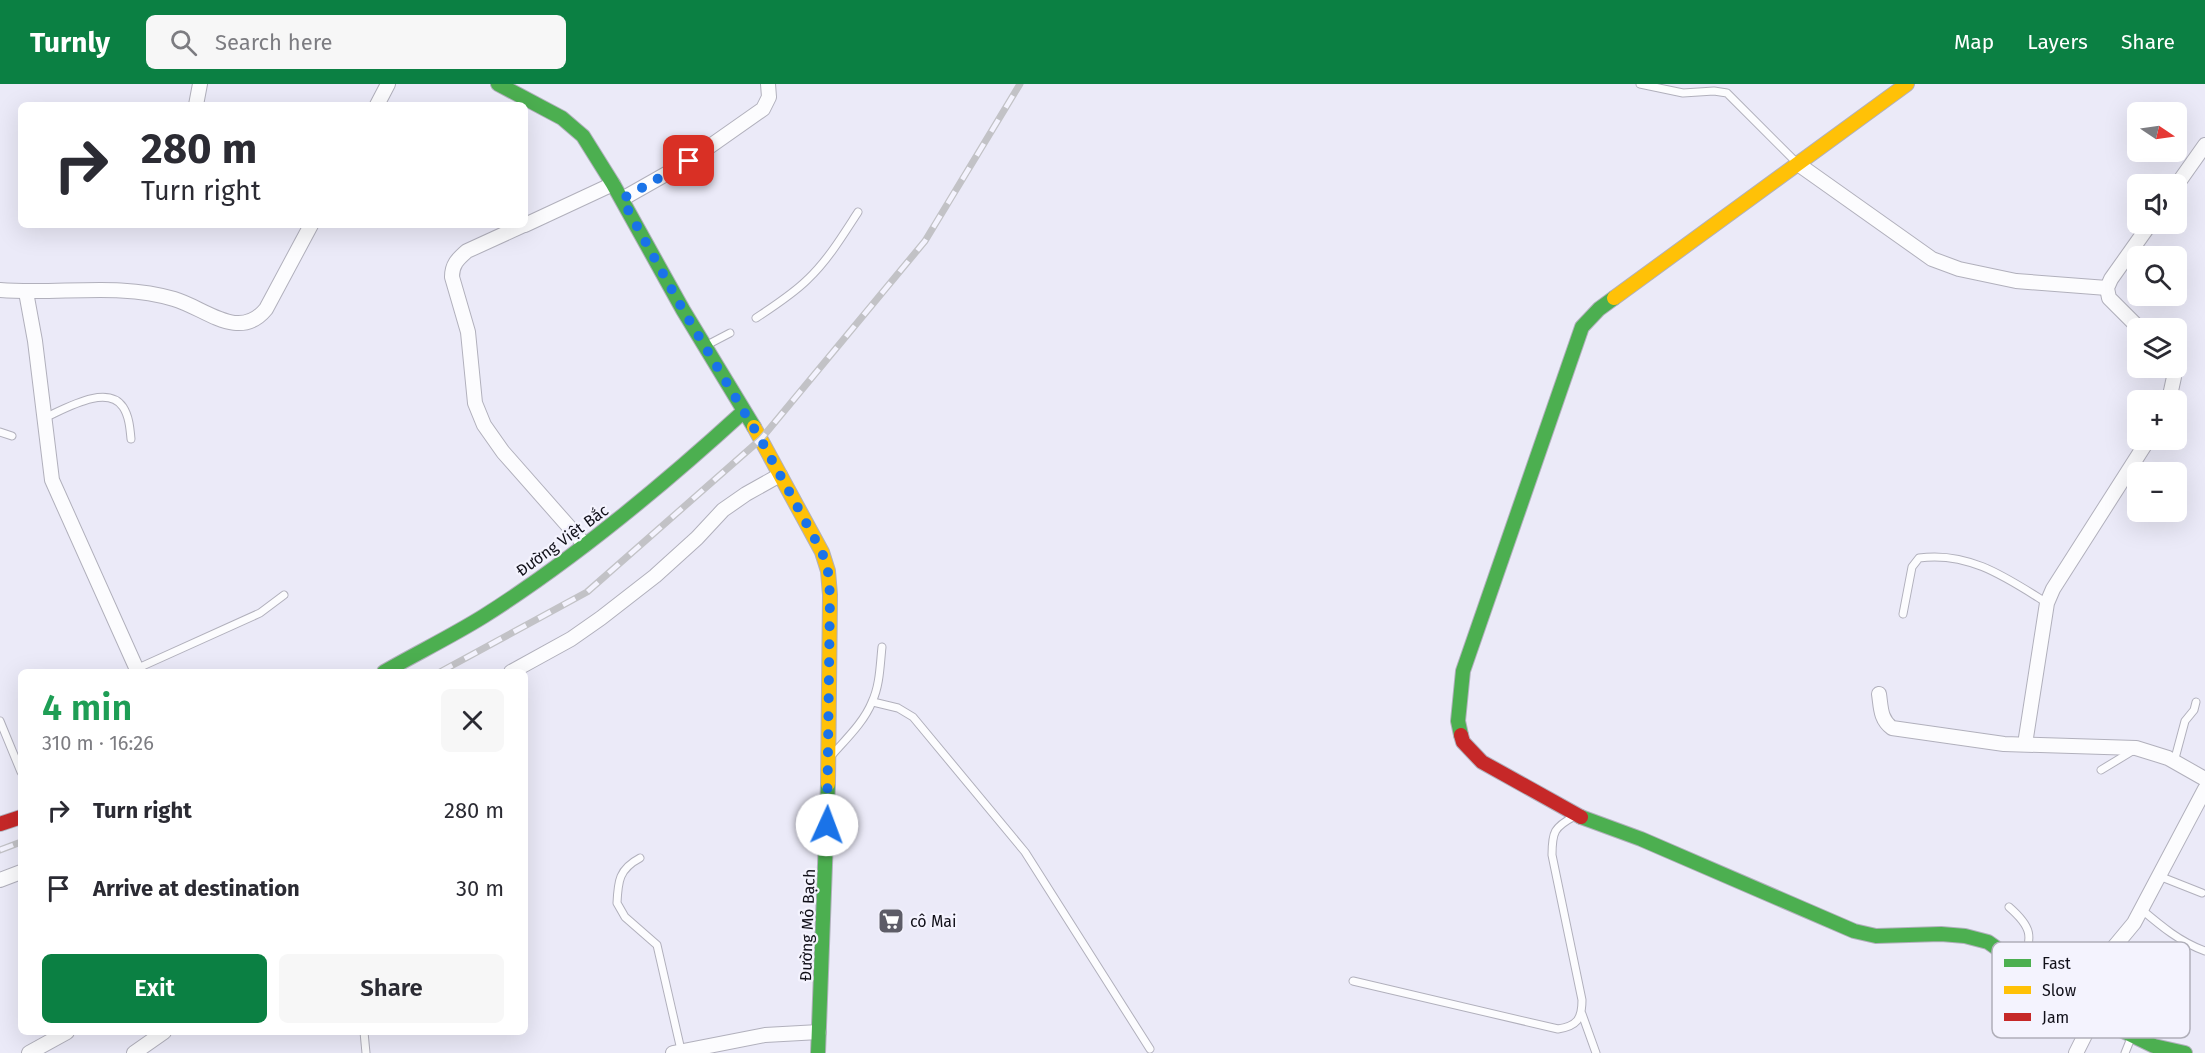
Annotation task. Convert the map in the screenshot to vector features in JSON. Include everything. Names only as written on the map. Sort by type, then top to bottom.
[{"type":"street","points":[[197,102],[200,84]]},
{"type":"street","points":[[379,102],[388,84]]},
{"type":"street","name":"Đường Mỏ Bạch","points":[[498,84],[574,127],[583,136],[622,199],[780,475],[812,532],[828,572],[830,595],[828,759],[818,1053]]},
{"type":"street","points":[[622,199],[689,161],[763,109],[769,97],[768,84]]},
{"type":"street","points":[[1907,84],[1599,309],[1582,327],[1463,671],[1458,721],[1463,742],[1482,762],[1577,815],[1641,839],[1854,931],[1876,936],[1941,934],[1965,936],[1992,945]]},
{"type":"street","points":[[2184,174],[2205,145]]},
{"type":"street","points":[[1798,164],[1932,259],[1959,269],[2016,280],[2107,288]]},
{"type":"street","points":[[528,223],[613,184]]},
{"type":"street","points":[[0,290],[146,293],[176,300],[235,324],[247,324],[259,317],[266,309],[309,228]]},
{"type":"street","points":[[517,228],[467,251],[452,269],[452,277],[468,332],[475,403],[484,425],[503,452],[585,545]]},
{"type":"street","points":[[2129,318],[2109,298],[2107,288],[2143,234]]},
{"type":"street","points":[[26,292],[35,341],[52,480],[137,669]]},
{"type":"street","name":"Đường Việt Bắc","points":[[389,669],[482,617],[585,545],[646,498],[743,412]]},
{"type":"street","points":[[2025,744],[2047,603],[2053,589],[2142,450]]},
{"type":"street","points":[[517,669],[571,639],[601,618],[655,576],[697,538],[723,510],[780,475]]},
{"type":"street","points":[[1879,694],[1881,713],[1885,723],[1892,728],[2004,744],[2136,748],[2174,762],[2205,779]]},
{"type":"street","points":[[2118,942],[2134,923],[2204,793]]},
{"type":"street","points":[[0,824],[18,818]]},
{"type":"street","points":[[0,879],[18,873]]},
{"type":"street","points":[[676,1052],[719,1048],[765,1035],[819,1032]]},
{"type":"street","points":[[29,1053],[62,1035]]},
{"type":"street","points":[[134,1053],[160,1035]]},
{"type":"street","points":[[2076,1053],[2084,1038]]},
{"type":"street","points":[[2138,1038],[2154,1046],[2185,1053]]},
{"type":"lane","points":[[1640,84],[1683,93],[1714,91],[1727,93],[1798,164]]},
{"type":"lane","points":[[756,318],[790,296],[809,279],[827,258],[858,212]]},
{"type":"lane","points":[[705,347],[730,333]]},
{"type":"lane","points":[[44,418],[91,398],[112,398],[123,405],[129,421],[131,439]]},
{"type":"lane","points":[[0,432],[12,436]]},
{"type":"lane","points":[[1903,614],[1912,567],[1918,558],[1928,556],[1988,567],[2047,603]]},
{"type":"lane","points":[[139,669],[260,614],[284,595]]},
{"type":"lane","points":[[828,759],[865,717],[873,702],[879,678],[882,646]]},
{"type":"lane","points":[[873,702],[898,708],[913,717],[1025,852],[1150,1049]]},
{"type":"lane","points":[[2174,762],[2185,721],[2194,710],[2196,702]]},
{"type":"lane","points":[[0,720],[18,765]]},
{"type":"lane","points":[[2102,770],[2136,748]]},
{"type":"lane","points":[[1577,815],[1559,824],[1552,837],[1552,855],[1582,1000],[1582,1014],[1596,1053]]},
{"type":"lane","points":[[640,858],[627,865],[622,872],[617,903],[625,916],[657,945],[676,1052]]},
{"type":"lane","points":[[2159,876],[2202,893]]},
{"type":"lane","points":[[2009,907],[2022,918],[2030,932],[2029,942]]},
{"type":"lane","points":[[2141,909],[2185,942]]},
{"type":"lane","points":[[2190,945],[2205,951]]},
{"type":"lane","points":[[1353,981],[1558,1029],[1576,1023],[1582,1014]]},
{"type":"lane","points":[[364,1035],[366,1053]]},
{"type":"lane","points":[[2125,1053],[2131,1038]]},
{"type":"railway","points":[[446,669],[587,592],[761,439],[925,241],[1020,84]]},
{"type":"railway","points":[[0,850],[18,843]]},
{"type":"traffic: fast","points":[[498,84],[562,118],[583,136],[613,184],[683,310],[754,427]]},
{"type":"traffic: fast","points":[[1461,735],[1458,721],[1463,671],[1582,327],[1599,309],[1614,298]]},
{"type":"traffic: fast","points":[[390,669],[460,631],[552,570],[650,494],[743,412]]},
{"type":"traffic: fast","points":[[818,1053],[828,784]]},
{"type":"traffic: fast","points":[[1581,817],[1641,839],[1854,931],[1876,936],[1941,934],[1965,936],[1992,945]]},
{"type":"traffic: fast","points":[[2137,1038],[2154,1046],[2185,1053]]},
{"type":"traffic: slow","points":[[1614,298],[1907,84]]},
{"type":"traffic: slow","points":[[754,427],[822,552],[828,571],[830,595],[828,784]]},
{"type":"traffic: jam","points":[[1461,735],[1463,742],[1482,762],[1581,817]]},
{"type":"traffic: jam","points":[[0,824],[18,818]]},
{"type":"place","name":"cô Mai","points":[[891,921]]},
{"type":"route","points":[[689,161],[622,199],[683,310],[761,440],[822,552],[828,572],[830,595],[827,825]]}]
